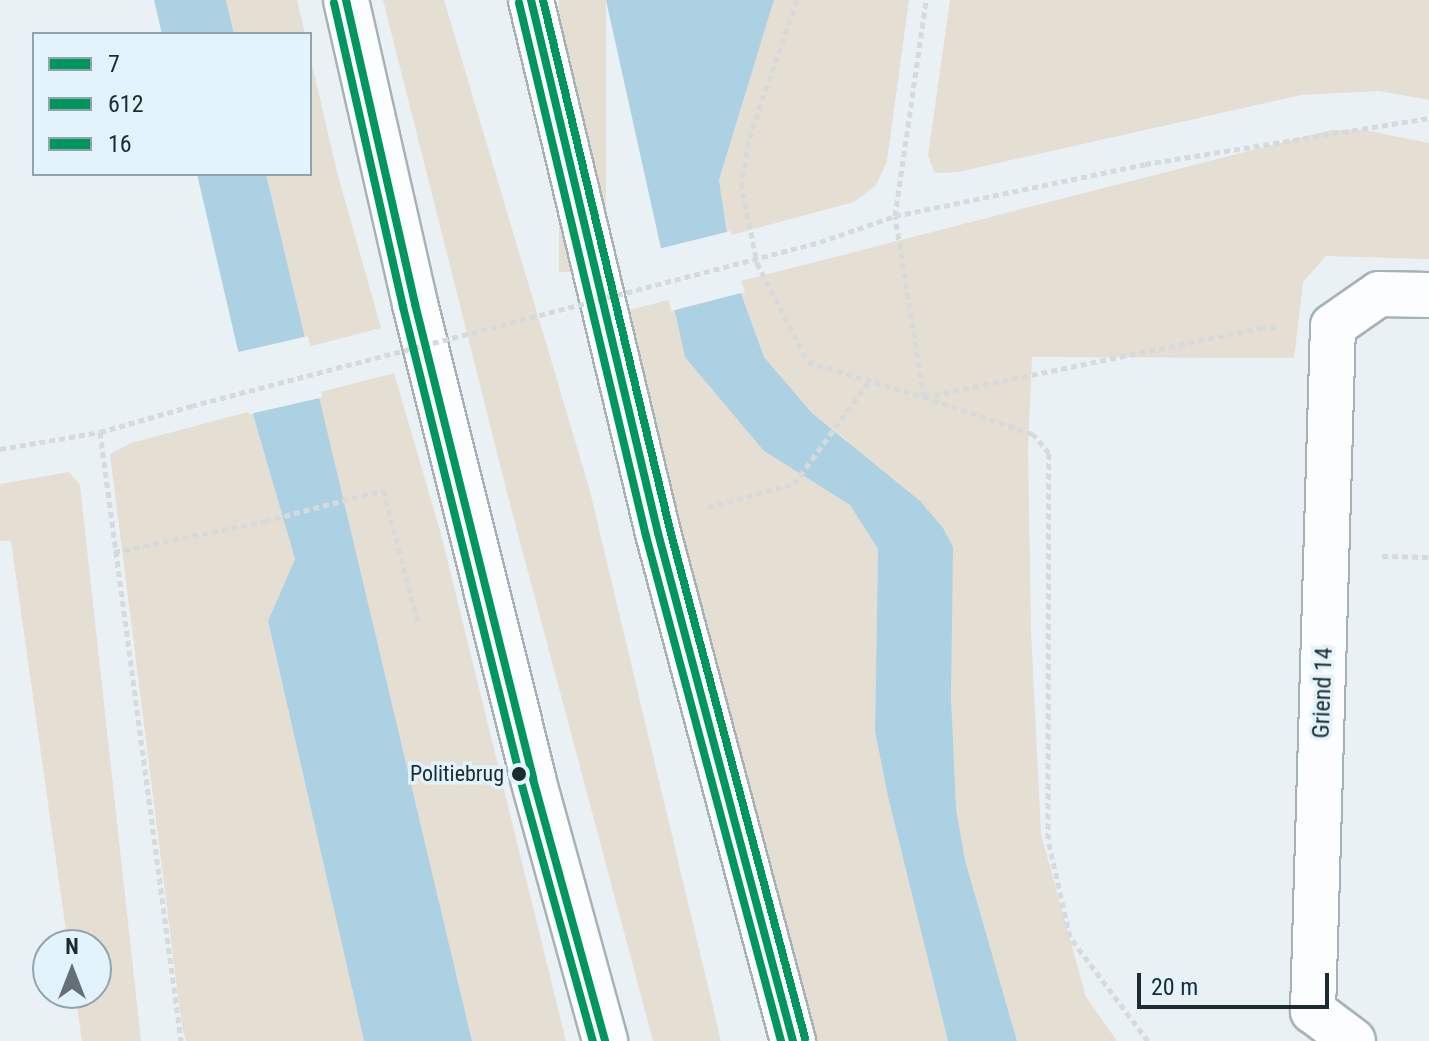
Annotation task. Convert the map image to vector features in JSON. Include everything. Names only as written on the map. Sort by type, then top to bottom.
[{"type":"main road","points":[[346,0],[415,304],[529,764],[605,1041]]},
{"type":"main road","points":[[531,0],[658,533],[793,1041]]},
{"type":"main road","points":[[1333,326],[1379,294],[1429,295]]},
{"type":"main road","name":"Griend 14","points":[[1333,326],[1313,1011],[1353,1041]]},
{"type":"path","points":[[797,0],[751,132],[741,183],[757,263],[808,362],[1033,434],[1049,453],[1048,839],[1070,937],[1148,1041]]},
{"type":"path","points":[[924,397],[895,216],[926,0]]},
{"type":"path","points":[[0,449],[100,432],[820,242],[895,216],[1145,164],[1429,118]]},
{"type":"path","points":[[924,397],[1260,328],[1333,326]]},
{"type":"path","points":[[703,508],[794,484],[869,381]]},
{"type":"path","points":[[100,432],[181,1041]]},
{"type":"path","points":[[114,552],[265,521],[383,490],[419,626]]},
{"type":"shaded area","points":[[226,0],[297,0],[305,32],[234,32]]},
{"type":"shaded area","points":[[383,0],[444,0],[590,491],[721,1041],[653,1041],[511,508]]},
{"type":"shaded area","points":[[559,0],[606,0],[606,272],[559,272]]},
{"type":"shaded area","points":[[774,0],[909,0],[887,161],[876,185],[854,202],[728,236],[719,180]]},
{"type":"shaded area","points":[[950,0],[1429,0],[1429,100],[1379,91],[1301,95],[958,172],[935,173],[928,156]]},
{"type":"shaded area","points":[[312,65],[337,172],[381,328],[307,347],[266,176],[312,176]]},
{"type":"shaded area","points":[[1331,130],[1364,130],[1429,143],[1429,259],[1326,256],[1303,282],[1294,358],[1032,357],[1028,448],[1031,629],[1041,834],[1086,997],[1117,1041],[1017,1041],[965,860],[956,808],[951,695],[846,440],[812,413],[764,357],[737,282]]},
{"type":"shaded area","points":[[672,299],[764,451],[850,505],[878,549],[875,731],[888,797],[948,1041],[809,1041],[707,638],[630,310]]},
{"type":"shaded area","points":[[394,373],[441,534],[566,1041],[472,1041],[317,393]]},
{"type":"shaded area","points":[[252,411],[295,559],[268,621],[364,1041],[186,1041],[182,1027],[110,454],[131,443]]},
{"type":"shaded area","points":[[69,472],[80,485],[141,1041],[82,1041],[77,1009],[112,1009],[112,929],[66,929],[11,541],[0,541],[0,484]]},
{"type":"water","points":[[154,0],[226,0],[234,32],[162,32]]},
{"type":"water","points":[[606,0],[774,0],[719,180],[733,271],[764,357],[812,413],[920,501],[943,528],[953,547],[951,695],[956,808],[965,860],[1017,1041],[948,1041],[888,797],[875,731],[878,549],[850,505],[764,451],[685,357]]},
{"type":"water","points":[[197,176],[266,176],[472,1041],[364,1041],[268,621],[295,559],[252,411]]},
{"type":"pier","points":[[731,231],[737,270],[745,292],[671,311],[658,249]]},
{"type":"pier","points":[[308,336],[322,397],[249,414],[235,353]]},
{"type":"transit line","name":"7","points":[[346,0],[415,304],[533,779],[605,1041]]},
{"type":"transit line","name":"7","points":[[531,0],[658,533],[793,1041]]},
{"type":"transit line","name":"16","points":[[543,0],[670,530],[805,1038]]},
{"type":"transit line","name":"612","points":[[334,3],[403,307],[521,782],[593,1041]]},
{"type":"transit line","name":"612","points":[[519,3],[646,536],[781,1041]]},
{"type":"place","name":"Politiebrug","points":[[519,774]]}]
